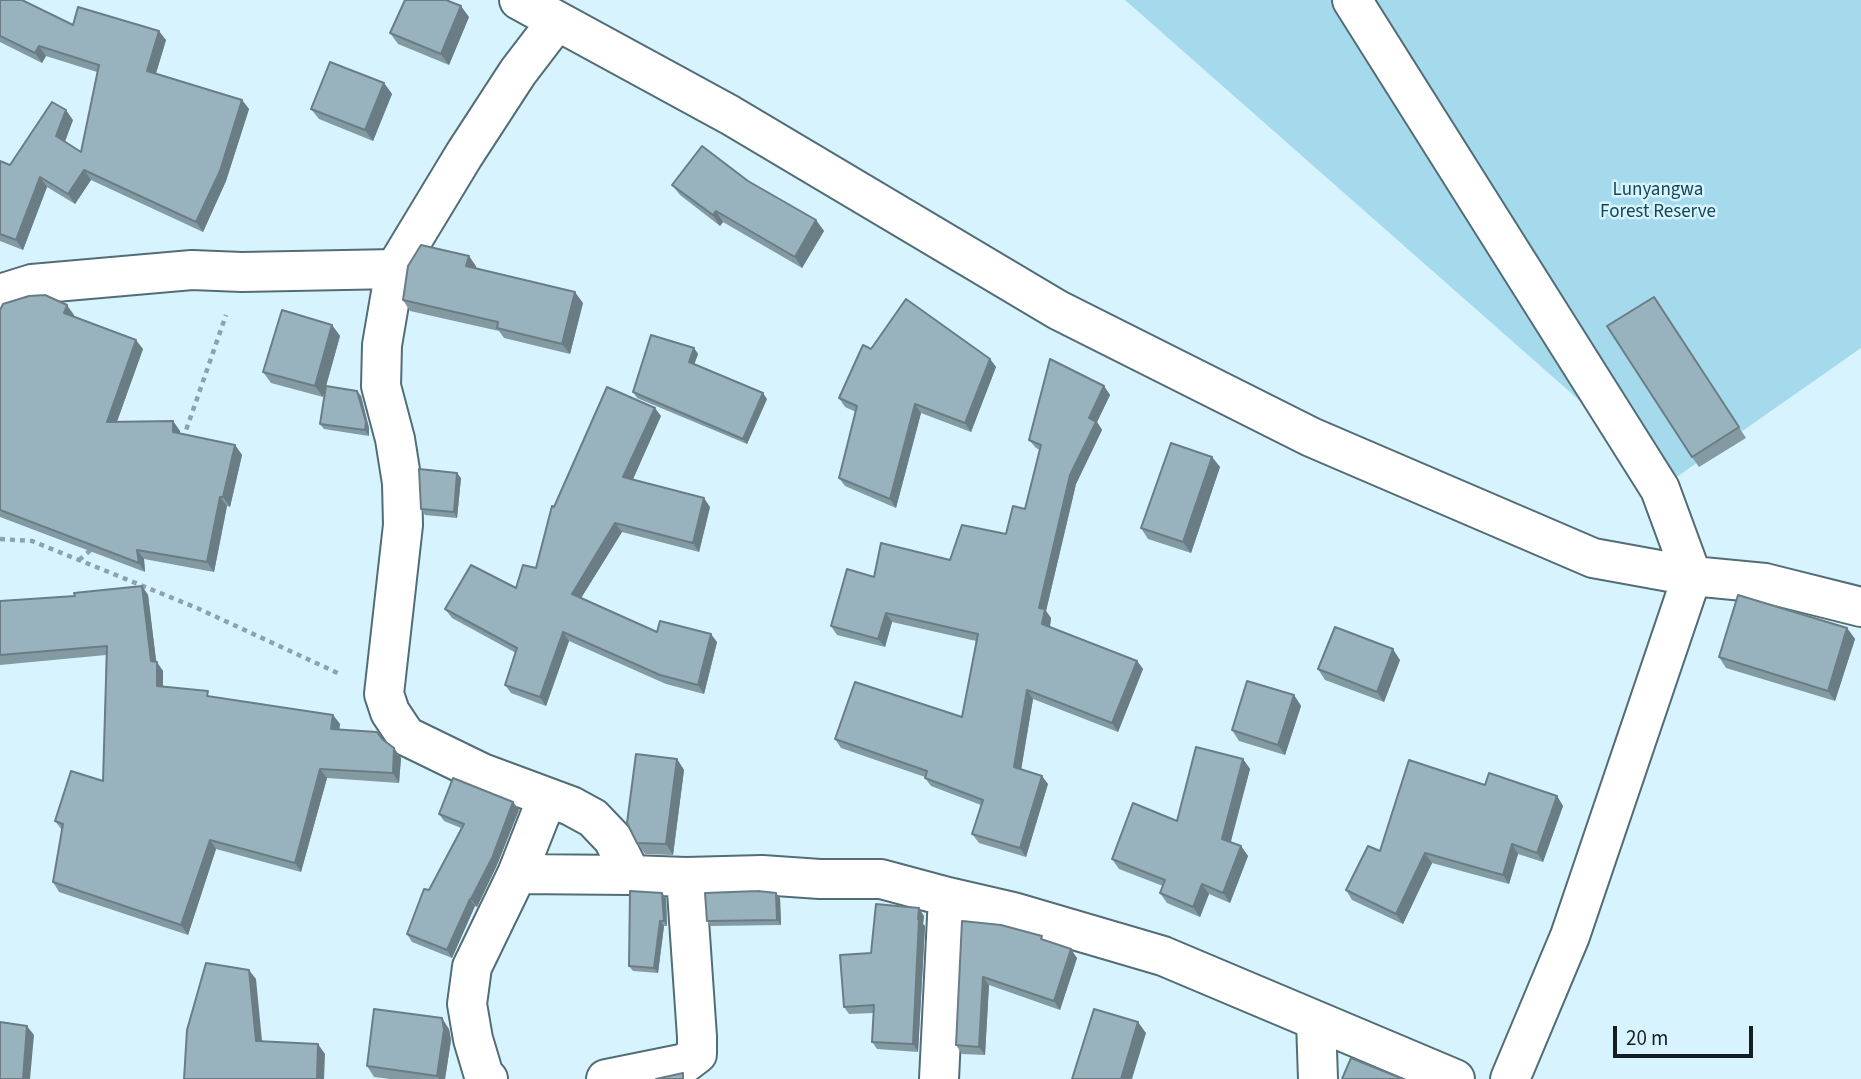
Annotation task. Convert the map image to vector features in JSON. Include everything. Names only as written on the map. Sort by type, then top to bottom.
[{"type":"street","points":[[519,0],[730,115],[1058,310],[1311,437],[1593,558],[1692,576],[1765,583],[1861,607]]},
{"type":"street","points":[[1352,0],[1660,489],[1692,576],[1570,936],[1510,1079]]},
{"type":"street","points":[[557,21],[518,72],[395,270],[382,345],[382,386],[402,483],[403,525],[384,694],[390,712],[406,736],[482,772],[571,806],[593,818],[613,839],[631,875]]},
{"type":"street","points":[[0,293],[32,284],[191,270],[395,270]]},
{"type":"street","points":[[488,1079],[484,1076],[473,1039],[467,1004],[472,967],[517,874],[547,798]]},
{"type":"street","points":[[517,874],[686,877],[762,875],[881,879],[1013,912],[1163,956],[1455,1079]]},
{"type":"street","points":[[606,1079],[685,1063],[697,1054],[686,877]]},
{"type":"street","points":[[939,1079],[948,897]]},
{"type":"street","points":[[1316,1021],[1318,1079]]},
{"type":"path","points":[[183,440],[215,342],[242,272]]},
{"type":"path","points":[[0,539],[32,541],[79,559],[197,608],[384,694]]},
{"type":"path","points":[[79,559],[99,544]]},
{"type":"green space","name":"Lunyangwa Forest Reserve","points":[[1125,0],[1861,0],[1861,348],[1671,481]]},
{"type":"building","points":[[0,0],[22,0],[73,25],[78,7],[159,31],[147,71],[242,100],[220,171],[196,222],[84,170],[68,194],[40,177],[16,240],[0,234],[0,161],[10,165],[52,102],[66,110],[56,136],[81,152],[99,65],[39,46],[35,53],[0,36]]},
{"type":"building","points":[[405,0],[446,0],[461,6],[441,54],[390,33]]},
{"type":"building","points":[[330,62],[384,83],[365,130],[311,109]]},
{"type":"building","points":[[702,146],[748,181],[816,220],[795,257],[716,211],[713,215],[672,185]]},
{"type":"building","points":[[421,245],[469,256],[466,266],[575,292],[562,344],[497,328],[498,322],[403,300],[408,266]]},
{"type":"building","points":[[45,295],[67,305],[64,313],[136,340],[107,422],[173,421],[173,432],[235,445],[223,497],[220,497],[207,562],[137,550],[139,563],[0,510],[0,310],[3,304],[29,296]]},
{"type":"building","points":[[1654,297],[1739,427],[1692,457],[1607,326]]},
{"type":"building","points":[[906,299],[990,359],[965,423],[915,404],[890,499],[839,478],[857,406],[839,398],[863,345],[871,349]]},
{"type":"building","points":[[282,310],[332,325],[315,386],[263,372]]},
{"type":"building","points":[[651,335],[694,348],[689,362],[763,393],[743,439],[633,392]]},
{"type":"building","points":[[1050,359],[1104,386],[1089,418],[1096,422],[1070,475],[1039,608],[1045,609],[1042,624],[1137,661],[1112,723],[1027,690],[1014,767],[1042,776],[1020,848],[972,834],[983,800],[925,778],[927,771],[835,739],[855,682],[962,717],[978,634],[886,613],[878,639],[831,626],[847,569],[874,577],[881,543],[950,560],[962,525],[1006,534],[1013,506],[1025,509],[1041,445],[1029,440]]},
{"type":"building","points":[[326,386],[357,391],[366,422],[365,430],[320,424]]},
{"type":"building","points":[[607,387],[655,408],[623,477],[704,498],[693,543],[615,523],[572,594],[657,632],[660,621],[711,634],[698,685],[660,675],[563,632],[540,697],[505,685],[517,648],[445,609],[471,565],[516,588],[523,565],[536,568],[552,506],[554,507]]},
{"type":"building","points":[[1171,443],[1212,457],[1183,542],[1141,528]]},
{"type":"building","points":[[419,469],[457,473],[454,512],[421,509]]},
{"type":"building","points":[[142,586],[151,661],[157,662],[157,686],[208,691],[207,696],[333,715],[331,729],[377,732],[394,748],[393,773],[320,769],[295,863],[210,840],[181,925],[53,882],[63,824],[55,821],[71,771],[103,781],[107,646],[0,655],[0,601],[75,596],[74,593]]},
{"type":"building","points":[[1738,595],[1847,628],[1828,691],[1719,657]]},
{"type":"building","points":[[1335,627],[1393,649],[1377,692],[1318,669]]},
{"type":"building","points":[[1247,681],[1294,695],[1278,745],[1232,730]]},
{"type":"building","points":[[1196,747],[1243,759],[1222,839],[1241,846],[1223,893],[1202,884],[1193,907],[1160,893],[1165,880],[1112,859],[1133,803],[1177,821]]},
{"type":"building","points":[[636,754],[677,759],[666,844],[637,843],[627,823]]},
{"type":"building","points":[[1409,760],[1485,785],[1489,773],[1557,796],[1537,853],[1512,844],[1503,875],[1425,853],[1396,914],[1346,890],[1368,846],[1380,851]]},
{"type":"building","points":[[453,778],[513,802],[492,858],[447,950],[407,934],[424,889],[429,890],[464,824],[439,814]]},
{"type":"building","points":[[630,891],[662,893],[664,921],[660,921],[654,968],[629,966]]},
{"type":"building","points":[[705,893],[776,893],[777,920],[707,921]]},
{"type":"building","points":[[876,904],[919,908],[913,1044],[872,1042],[874,1005],[844,1007],[840,955],[871,953]]},
{"type":"building","points":[[962,921],[1001,925],[1042,936],[1041,939],[1071,949],[1054,1001],[983,977],[979,1047],[956,1045]]},
{"type":"building","points":[[206,963],[249,970],[256,1041],[318,1044],[317,1079],[184,1079],[187,1030]]},
{"type":"building","points":[[374,1009],[442,1018],[444,1030],[437,1076],[367,1066]]},
{"type":"building","points":[[1094,1009],[1138,1022],[1121,1079],[1072,1079]]},
{"type":"building","points":[[0,1022],[27,1026],[23,1079],[0,1079]]},
{"type":"building","points":[[1351,1058],[1403,1079],[1342,1079]]},
{"type":"building","points":[[683,1073],[683,1079],[656,1079]]}]
